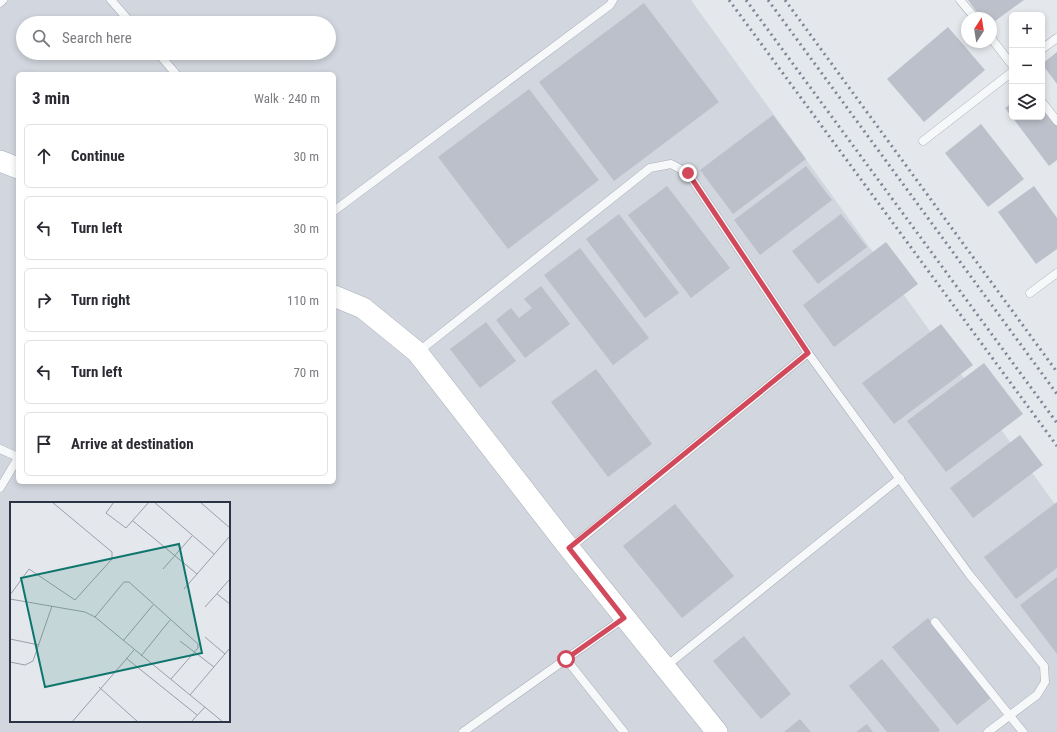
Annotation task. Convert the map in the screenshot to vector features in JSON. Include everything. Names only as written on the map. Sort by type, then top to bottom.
[{"type":"street","points":[[0,161],[16,167]]},
{"type":"street","points":[[336,297],[363,308],[417,352],[624,618],[717,732]]},
{"type":"lane","points":[[0,3],[3,0]]},
{"type":"lane","points":[[111,0],[125,16]]},
{"type":"lane","points":[[336,210],[610,5],[613,0]]},
{"type":"lane","points":[[960,0],[970,12]]},
{"type":"lane","points":[[1043,48],[1057,38]]},
{"type":"lane","points":[[997,46],[1009,61]]},
{"type":"lane","points":[[164,60],[174,72]]},
{"type":"lane","points":[[923,141],[1009,74]]},
{"type":"lane","points":[[1045,106],[1057,121]]},
{"type":"lane","points":[[417,352],[650,168],[671,164],[688,173],[808,353],[969,574],[1044,666],[1046,682],[1037,695],[988,732]]},
{"type":"lane","points":[[1030,293],[1057,273]]},
{"type":"lane","points":[[569,548],[808,353]]},
{"type":"lane","points":[[0,449],[16,457]]},
{"type":"lane","points":[[0,488],[16,461]]},
{"type":"lane","points":[[664,667],[900,478]]},
{"type":"lane","points":[[463,732],[624,618]]},
{"type":"lane","points":[[935,622],[1023,732]]},
{"type":"lane","points":[[566,659],[624,732]]},
{"type":"shaded area","points":[[0,0],[691,0],[1057,507],[1057,732],[0,732]]},
{"type":"building","points":[[968,0],[1024,0],[997,20],[997,12],[977,12]]},
{"type":"building","points":[[644,3],[719,102],[614,181],[539,82]]},
{"type":"building","points":[[948,27],[961,42],[961,48],[966,48],[985,70],[924,122],[887,79]]},
{"type":"building","points":[[1057,52],[1057,84],[1045,68],[1045,62]]},
{"type":"building","points":[[529,89],[599,180],[508,249],[438,157]]},
{"type":"building","points":[[1009,105],[1009,113],[1005,108]]},
{"type":"building","points":[[1045,110],[1057,126],[1057,160],[1049,166],[1014,120],[1045,120]]},
{"type":"building","points":[[773,115],[806,159],[733,214],[700,170]]},
{"type":"building","points":[[981,124],[1024,179],[988,207],[945,153]]},
{"type":"building","points":[[806,166],[832,200],[760,255],[734,220]]},
{"type":"building","points":[[667,186],[730,268],[691,298],[628,215]]},
{"type":"building","points":[[1034,186],[1057,218],[1057,249],[1036,264],[998,212]]},
{"type":"building","points":[[619,214],[679,293],[645,318],[586,239]]},
{"type":"building","points":[[841,214],[867,247],[818,284],[792,251]]},
{"type":"building","points":[[886,242],[918,284],[834,347],[803,305]]},
{"type":"building","points":[[580,248],[649,338],[613,365],[544,275]]},
{"type":"building","points":[[541,286],[570,324],[525,358],[496,320],[511,308],[519,318],[532,308],[524,299]]},
{"type":"building","points":[[486,322],[516,361],[480,388],[450,349]]},
{"type":"building","points":[[941,324],[973,365],[894,424],[862,383]]},
{"type":"building","points":[[984,363],[1023,414],[946,472],[907,421]]},
{"type":"building","points":[[596,369],[652,444],[608,477],[551,402]]},
{"type":"building","points":[[1020,435],[1043,465],[973,518],[950,488]]},
{"type":"building","points":[[1057,502],[1057,568],[1016,599],[984,557]]},
{"type":"building","points":[[675,504],[734,576],[682,618],[623,546]]},
{"type":"building","points":[[1057,577],[1057,654],[1020,605]]},
{"type":"building","points":[[928,618],[992,697],[957,725],[892,647]]},
{"type":"building","points":[[744,636],[791,694],[761,719],[713,661]]},
{"type":"building","points":[[882,659],[940,730],[938,732],[887,732],[849,686]]},
{"type":"building","points":[[800,719],[811,732],[784,732]]},
{"type":"building","points":[[867,724],[873,732],[856,732]]},
{"type":"railway","points":[[729,0],[1057,446]]},
{"type":"railway","points":[[746,0],[1057,423]]},
{"type":"railway","points":[[768,0],[1057,394]]},
{"type":"railway","points":[[785,0],[1057,372]]},
{"type":"route","points":[[566,659],[624,618],[569,548],[808,353],[688,173]]}]
